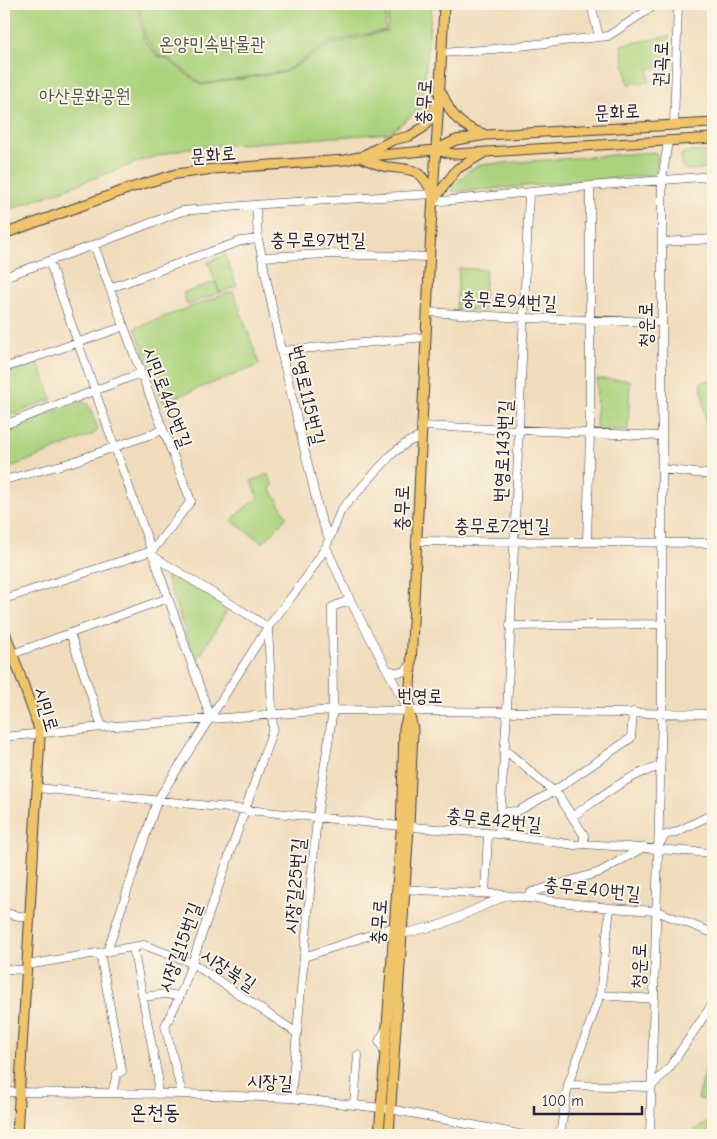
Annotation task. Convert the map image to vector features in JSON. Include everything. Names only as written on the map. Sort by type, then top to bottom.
[{"type":"main road","name":"충무로","points":[[389,1135],[402,934],[401,888],[405,827],[404,728],[409,711],[420,437],[444,4]]},
{"type":"main road","points":[[440,91],[448,108],[461,124],[486,135]]},
{"type":"main road","points":[[359,157],[393,140],[410,136],[424,127],[430,119],[440,91]]},
{"type":"main road","name":"문화로","points":[[435,150],[456,140],[486,135],[713,123]]},
{"type":"main road","name":"문화로","points":[[4,234],[130,188],[176,174],[213,169],[345,160],[435,150],[454,154],[713,138]]},
{"type":"main road","points":[[359,157],[386,167],[409,169],[421,174],[427,182],[433,198],[457,169],[472,159],[488,152]]},
{"type":"main road","name":"시민로","points":[[4,629],[8,655],[40,732],[17,1135]]},
{"type":"main road","name":"충무로","points":[[379,1135],[394,927],[401,888]]},
{"type":"street","points":[[591,4],[599,37]]},
{"type":"street","points":[[442,53],[608,36],[657,4]]},
{"type":"street","name":"권곡로","points":[[674,124],[678,4]]},
{"type":"street","name":"청운로","points":[[650,1135],[662,713],[662,180],[668,141]]},
{"type":"street","points":[[4,277],[182,211],[256,205],[529,192],[713,176]]},
{"type":"street","points":[[587,542],[590,433],[590,186]]},
{"type":"street","name":"번영로143번길","points":[[507,712],[529,192]]},
{"type":"street","points":[[256,205],[258,239]]},
{"type":"street","name":"충무로97번길","points":[[110,288],[241,241],[258,239],[262,257],[328,254],[430,257]]},
{"type":"street","points":[[662,242],[713,239]]},
{"type":"street","name":"시민로440번길","points":[[94,245],[191,501],[152,554]]},
{"type":"street","name":"번영로115번길","points":[[262,257],[281,351],[328,543],[350,600],[409,711]]},
{"type":"street","points":[[49,261],[211,719]]},
{"type":"street","name":"충무로94번길","points":[[427,312],[524,318],[662,322]]},
{"type":"street","points":[[4,368],[117,330]]},
{"type":"street","points":[[281,351],[426,337]]},
{"type":"street","points":[[4,425],[141,373]]},
{"type":"street","points":[[421,426],[662,436]]},
{"type":"street","points":[[4,480],[69,463],[163,430]]},
{"type":"street","points":[[112,1093],[117,1074],[122,1071],[104,952],[157,801],[268,627],[306,578],[328,543],[340,510],[393,453],[408,442],[420,437]]},
{"type":"street","points":[[662,469],[713,475]]},
{"type":"street","name":"충무로72번길","points":[[416,541],[713,542]]},
{"type":"street","points":[[4,599],[152,554],[268,627]]},
{"type":"street","points":[[8,655],[168,598]]},
{"type":"street","points":[[333,710],[332,607],[350,600]]},
{"type":"street","points":[[510,626],[662,624]]},
{"type":"street","points":[[268,627],[272,714]]},
{"type":"street","points":[[70,633],[102,727]]},
{"type":"street","points":[[388,670],[395,673],[403,672],[409,668],[411,661]]},
{"type":"street","name":"번영로","points":[[4,737],[40,732],[333,710],[713,714]]},
{"type":"street","name":"시장길25번길","points":[[291,1098],[317,817],[333,710]]},
{"type":"street","points":[[499,834],[507,712]]},
{"type":"street","points":[[501,812],[518,811],[554,791],[630,738],[633,712]]},
{"type":"street","name":"시장길15번길","points":[[182,1094],[165,1026],[180,996],[192,963],[272,729],[272,714]]},
{"type":"street","name":"충무로42번길","points":[[504,749],[554,791],[573,816],[584,835],[584,844]]},
{"type":"street","points":[[573,816],[615,788],[651,769],[660,767]]},
{"type":"street","name":"충무로42번길","points":[[38,788],[405,827],[499,834],[575,845],[644,847],[713,853]]},
{"type":"street","points":[[658,848],[665,836],[713,814]]},
{"type":"street","points":[[485,894],[488,834]]},
{"type":"street","name":"충무로40번길","points":[[525,898],[532,892],[600,872],[644,847]]},
{"type":"street","name":"충무로40번길","points":[[401,888],[506,895],[610,908],[656,911],[713,932]]},
{"type":"street","name":"충무로","points":[[402,934],[443,924],[506,895]]},
{"type":"street","points":[[560,1135],[568,1085],[600,995],[610,908]]},
{"type":"street","points":[[4,913],[30,918]]},
{"type":"street","name":"시장길25번길","points":[[304,957],[394,927]]},
{"type":"street","name":"시장북길","points":[[4,969],[27,967],[144,945],[192,963],[297,1034]]},
{"type":"street","points":[[133,947],[158,1078],[157,1094]]},
{"type":"street","points":[[143,997],[165,994],[180,996]]},
{"type":"street","points":[[600,995],[654,999]]},
{"type":"street","points":[[568,1085],[651,1087],[669,1068],[713,1003]]},
{"type":"street","points":[[354,1104],[358,1055]]},
{"type":"street","name":"시장길","points":[[4,1092],[182,1094],[291,1098],[390,1108],[479,1131],[519,1135]]},
{"type":"green space","name":"아산문화공원","points":[[4,4],[137,4],[144,40],[157,56],[168,60],[201,85],[286,72],[331,44],[387,31],[390,4],[432,4],[422,107],[390,133],[187,148],[143,160],[4,212]]},
{"type":"green space","name":"온양민속박물관","points":[[139,4],[387,4],[385,30],[330,42],[285,71],[202,84],[169,59],[158,55],[146,39]]},
{"type":"green space","points":[[669,36],[670,68],[649,68],[649,82],[628,84],[621,45]]},
{"type":"green space","points":[[713,151],[713,169],[686,170],[682,166],[681,155],[685,152]]},
{"type":"green space","points":[[655,152],[658,157],[656,173],[653,175],[453,192],[453,186],[468,171],[478,165]]},
{"type":"green space","points":[[225,255],[237,286],[220,293],[208,262]]},
{"type":"green space","points":[[459,268],[486,270],[483,311],[456,309]]},
{"type":"green space","points":[[215,282],[219,293],[187,305],[183,293]]},
{"type":"green space","points":[[233,291],[260,365],[163,402],[135,328]]},
{"type":"green space","points":[[38,362],[52,399],[10,416],[4,400],[4,374]]},
{"type":"green space","points":[[597,379],[630,380],[628,430],[598,430],[596,426]]},
{"type":"green space","points":[[713,379],[713,440],[708,438],[701,382]]},
{"type":"green space","points":[[81,401],[88,404],[98,429],[94,434],[4,470],[4,431]]},
{"type":"green space","points":[[268,474],[273,486],[270,488],[287,517],[263,543],[232,521],[237,514],[258,498],[251,481]]},
{"type":"green space","points":[[171,571],[229,607],[196,663],[166,577]]},
{"type":"green space","points":[[713,1040],[713,1109],[707,1111],[710,1101],[698,1099]]},
{"type":"green space","points":[[713,1120],[713,1135],[691,1135],[694,1130]]},
{"type":"district","name":"온천동","points":[[155,1112]]}]
